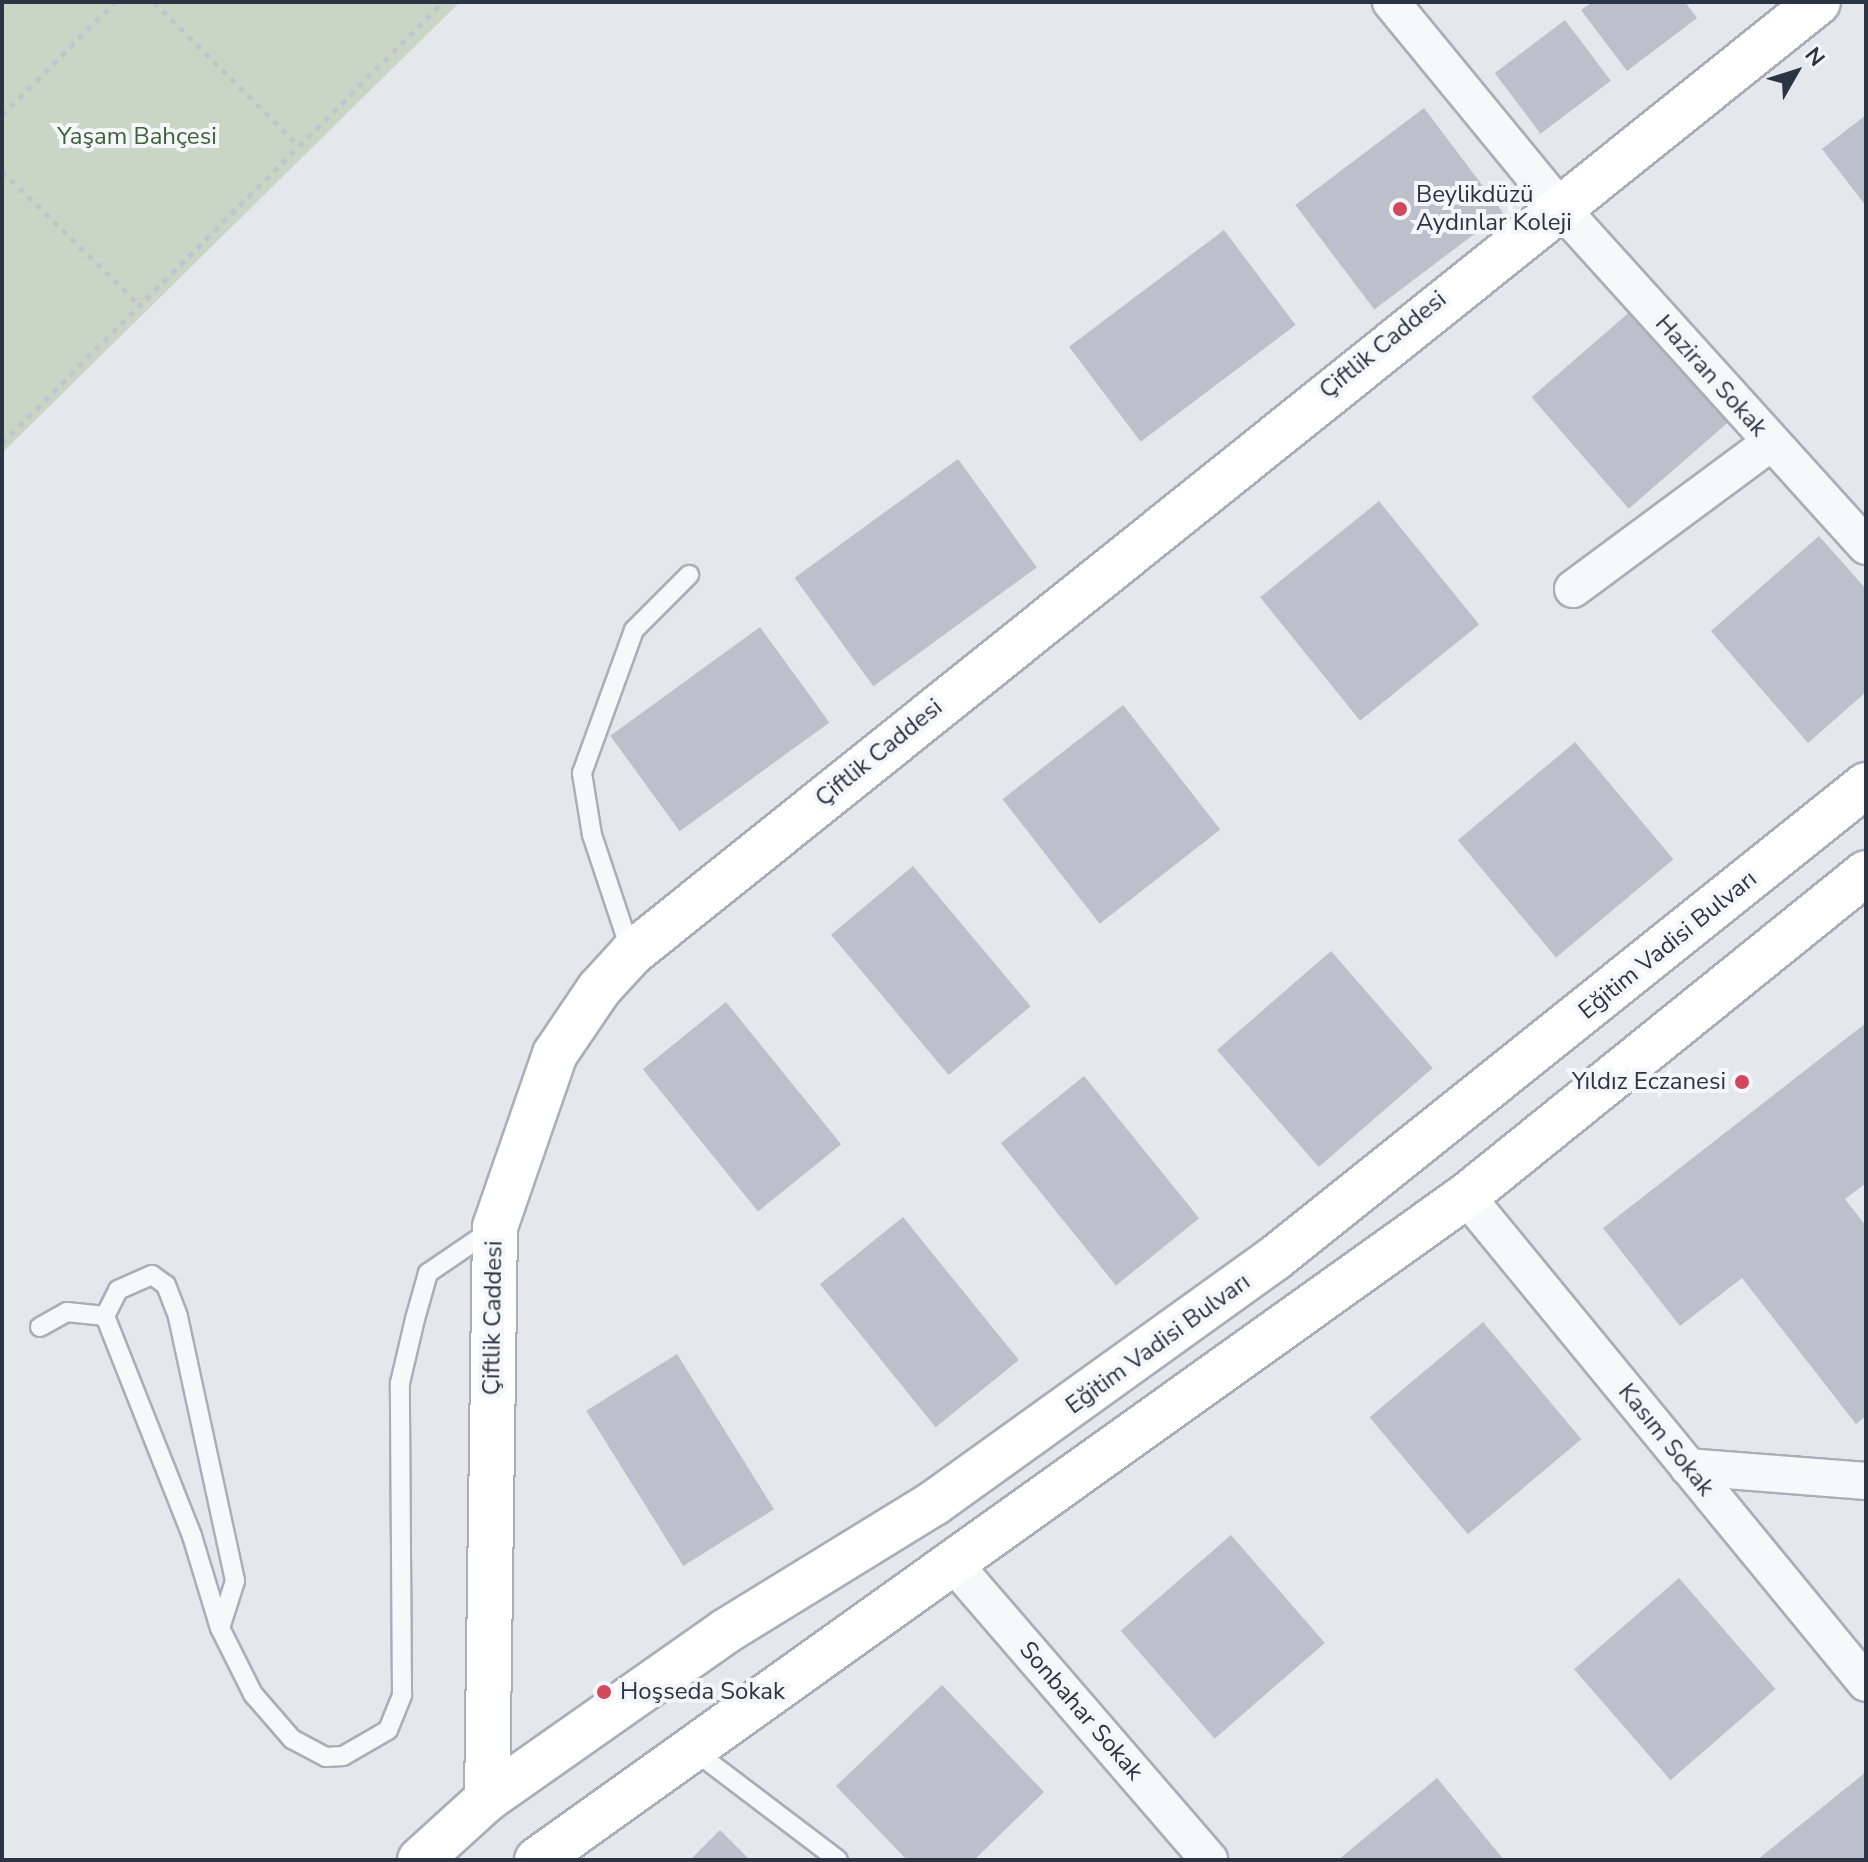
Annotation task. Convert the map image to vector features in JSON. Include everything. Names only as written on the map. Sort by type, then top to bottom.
[{"type":"main road","name":"Çiftlik Caddesi","points":[[487,1799],[495,1227],[555,1054],[632,953],[1557,204],[1818,2]]},
{"type":"main road","name":"Eğitim Vadisi Bulvarı","points":[[422,1859],[487,1799],[726,1631],[934,1503],[1099,1388],[1275,1258],[1866,785]]},
{"type":"main road","points":[[537,1860],[1466,1196],[1866,873]]},
{"type":"street","name":"Haziran Sokak","points":[[1391,2],[1557,204],[1866,546]]},
{"type":"street","points":[[1573,589],[1770,443]]},
{"type":"street","name":"Kasım Sokak","points":[[1466,1196],[1866,1683]]},
{"type":"street","points":[[1688,1467],[1866,1481]]},
{"type":"street","name":"Sonbahar Sokak","points":[[953,1563],[1209,1860]]},
{"type":"lane","points":[[632,953],[592,835],[582,773],[634,630],[689,575]]},
{"type":"lane","points":[[220,1628],[235,1581],[178,1317],[166,1285],[152,1275],[118,1290],[105,1316],[187,1522],[220,1628],[253,1694],[292,1739],[334,1757],[359,1751],[388,1730],[405,1676],[400,1383],[428,1273],[495,1227]]},
{"type":"lane","points":[[40,1327],[67,1312],[105,1316]]},
{"type":"lane","points":[[692,1749],[838,1860]]},
{"type":"path","points":[[2,115],[115,2]]},
{"type":"path","points":[[154,2],[299,146]]},
{"type":"path","points":[[2,443],[443,2]]},
{"type":"path","points":[[2,171],[141,306]]},
{"type":"green space","name":"Yaşam Bahçesi","points":[[2,2],[460,2],[2,453]]},
{"type":"building","points":[[1593,2],[1685,2],[1697,18],[1627,71],[1581,10]]},
{"type":"building","points":[[1565,20],[1611,81],[1540,134],[1495,73]]},
{"type":"building","name":"Beylikdüzü Aydınlar Koleji","points":[[1424,108],[1503,213],[1374,310],[1295,205]]},
{"type":"building","points":[[1866,115],[1866,206],[1822,149]]},
{"type":"building","points":[[1224,230],[1296,325],[1141,442],[1069,347]]},
{"type":"building","points":[[1641,302],[1738,414],[1629,509],[1532,397]]},
{"type":"building","points":[[958,459],[1037,567],[873,686],[795,578]]},
{"type":"building","points":[[1379,501],[1479,625],[1360,721],[1260,597]]},
{"type":"building","points":[[1819,536],[1866,589],[1866,692],[1808,743],[1711,631]]},
{"type":"building","points":[[760,627],[829,722],[680,831],[610,736]]},
{"type":"building","points":[[1123,705],[1220,830],[1100,924],[1002,799]]},
{"type":"building","points":[[1575,742],[1673,859],[1556,958],[1458,840]]},
{"type":"building","points":[[913,866],[1031,1006],[949,1075],[831,935]]},
{"type":"building","points":[[1331,951],[1433,1068],[1319,1167],[1217,1050]]},
{"type":"building","points":[[726,1002],[841,1144],[758,1212],[643,1069]]},
{"type":"building","points":[[1866,1023],[1866,1183],[1845,1199],[1866,1226],[1866,1416],[1856,1424],[1742,1278],[1680,1326],[1603,1228]]},
{"type":"building","points":[[1084,1076],[1199,1218],[1116,1286],[1001,1143]]},
{"type":"building","points":[[903,1217],[1019,1360],[936,1427],[820,1284]]},
{"type":"building","points":[[1483,1322],[1581,1439],[1468,1534],[1370,1417]]},
{"type":"building","points":[[677,1354],[774,1509],[683,1566],[586,1411]]},
{"type":"building","points":[[1231,1535],[1325,1643],[1215,1739],[1121,1631]]},
{"type":"building","points":[[1679,1578],[1775,1689],[1671,1780],[1574,1669]]},
{"type":"building","points":[[942,1685],[1044,1792],[974,1860],[907,1860],[836,1786]]},
{"type":"building","points":[[1866,1772],[1866,1860],[1757,1860]]},
{"type":"building","points":[[1437,1778],[1504,1860],[1338,1860]]},
{"type":"building","points":[[720,1830],[750,1860],[690,1860]]},
{"type":"place","name":"Beylikdüzü Aydınlar Koleji","points":[[1400,209]]},
{"type":"place","name":"Yıldız Eczanesi","points":[[1742,1082]]},
{"type":"place","name":"Hoşseda Sokak","points":[[604,1692]]}]
